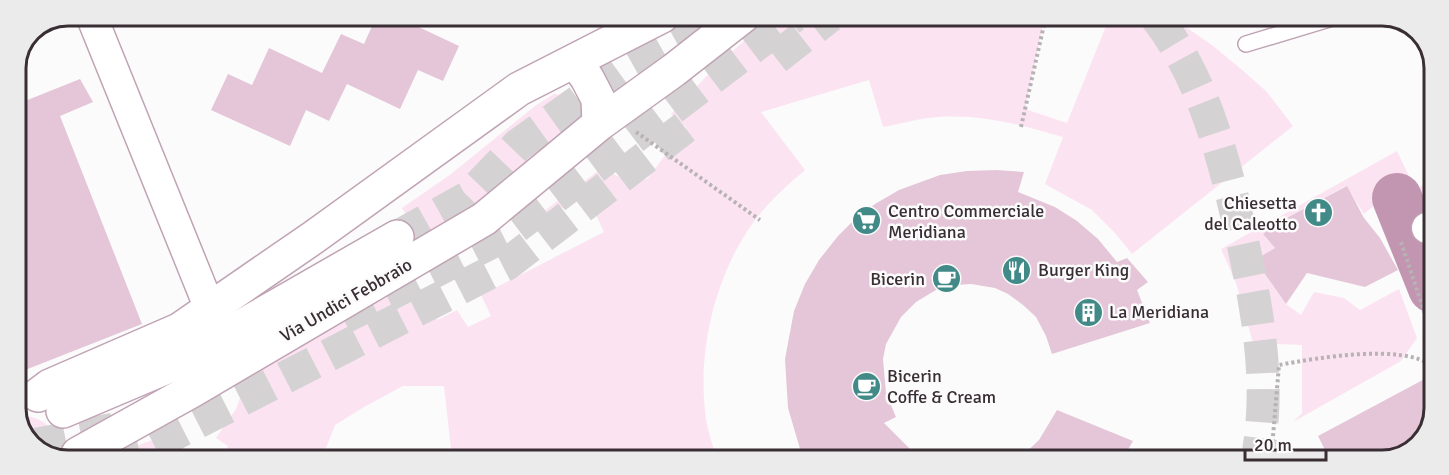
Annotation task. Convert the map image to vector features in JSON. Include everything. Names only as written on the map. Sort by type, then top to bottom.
[{"type":"main road","points":[[39,400],[50,386],[179,330],[314,237],[519,89],[645,25]]},
{"type":"main road","name":"Via Undici Febbraio","points":[[88,450],[484,219],[599,124],[732,25]]},
{"type":"main road","points":[[574,62],[587,78],[598,99],[599,124]]},
{"type":"main road","points":[[39,400],[182,361],[398,237]]},
{"type":"main road","name":"Via Undici Febbraio","points":[[39,400],[73,426],[77,450]]},
{"type":"street","points":[[95,25],[210,309]]},
{"type":"lane","points":[[1246,44],[1309,25]]},
{"type":"path","points":[[1021,127],[1044,25]]},
{"type":"path","points":[[633,130],[760,220]]},
{"type":"path","points":[[1400,242],[1424,313]]},
{"type":"path","points":[[1272,450],[1280,365],[1331,356],[1389,355],[1424,360]]},
{"type":"shaded area","points":[[767,25],[1043,25],[1025,109],[1067,123],[1106,25],[1183,25],[1212,45],[1267,92],[1293,126],[1132,254],[1092,210],[1045,184],[1063,137],[1017,125],[970,117],[932,118],[883,127],[869,80],[761,112],[805,170],[754,221],[725,273],[717,296],[710,321],[704,370],[707,424],[714,450],[451,450],[444,386],[403,386],[364,407],[335,425],[325,450],[225,450],[228,446],[216,438],[236,409],[247,379],[308,339],[388,297],[405,296],[435,287],[437,320],[457,310],[468,327],[491,316],[481,295],[604,232],[586,194],[528,229],[520,229],[602,168],[633,184],[648,178],[686,127],[671,114],[717,65],[745,40]]},
{"type":"shaded area","points":[[554,94],[573,100],[580,119],[484,199],[420,239],[402,208],[451,174],[535,106]]},
{"type":"shaded area","points":[[1397,151],[1415,189],[1423,185],[1423,219],[1419,221],[1400,184],[1364,214],[1346,186],[1279,222],[1263,234],[1275,248],[1255,261],[1286,304],[1301,315],[1314,292],[1344,298],[1360,310],[1399,289],[1417,338],[1401,361],[1293,422],[1302,413],[1302,345],[1253,343],[1236,283],[1221,249]]},
{"type":"shaded area","points":[[26,416],[42,421],[52,430],[56,436],[58,448],[44,442],[34,433]]},
{"type":"shaded area","points":[[153,440],[169,441],[188,450],[129,450]]},
{"type":"building","points":[[373,25],[414,25],[459,46],[443,81],[418,70],[400,109],[347,84],[329,121],[306,110],[290,146],[211,110],[228,74],[252,85],[269,48],[322,73],[341,34],[364,44]]},
{"type":"building","points":[[80,79],[93,102],[60,116],[142,324],[26,370],[25,101]]},
{"type":"building","name":"La Meridiana","points":[[967,171],[1024,172],[1018,192],[1055,207],[1077,221],[1098,239],[1117,262],[1127,258],[1148,282],[1137,290],[1150,323],[1052,354],[1036,317],[1008,294],[995,288],[971,284],[936,290],[916,302],[901,317],[886,344],[883,359],[886,393],[896,417],[884,423],[911,450],[800,450],[788,408],[785,359],[794,311],[805,284],[819,260],[854,220],[875,204],[899,190],[940,175]]},
{"type":"building","points":[[1347,186],[1364,218],[1380,238],[1398,270],[1365,287],[1307,273],[1286,304],[1255,260],[1275,248],[1263,234],[1279,222]]},
{"type":"building","points":[[1424,379],[1422,418],[1413,435],[1400,445],[1381,450],[1325,450],[1318,436]]},
{"type":"building","points":[[1057,410],[1133,441],[1128,450],[1028,450],[1039,440]]},
{"type":"waterway","points":[[1397,198],[1424,264]]},
{"type":"tunnel","points":[[397,237],[467,198],[518,145],[629,65],[700,25]]},
{"type":"tunnel","points":[[343,318],[504,236],[782,25]]},
{"type":"tunnel","points":[[776,58],[818,25]]},
{"type":"tunnel","points":[[1162,25],[1187,66],[1210,119],[1240,230],[1257,316],[1263,373],[1258,450]]},
{"type":"tunnel","points":[[143,450],[507,264],[697,118]]},
{"type":"tunnel","points":[[45,443],[120,428]]},
{"type":"place","name":"Chiesetta del Caleotto","points":[[1318,213]]},
{"type":"place","name":"Centro Commerciale Meridiana","points":[[867,221]]},
{"type":"place","name":"Burger King","points":[[1017,270]]},
{"type":"place","name":"Bicerin","points":[[946,279]]},
{"type":"place","name":"La Meridiana","points":[[1088,312]]},
{"type":"place","name":"Bicerin Coffe & Cream","points":[[866,386]]}]
